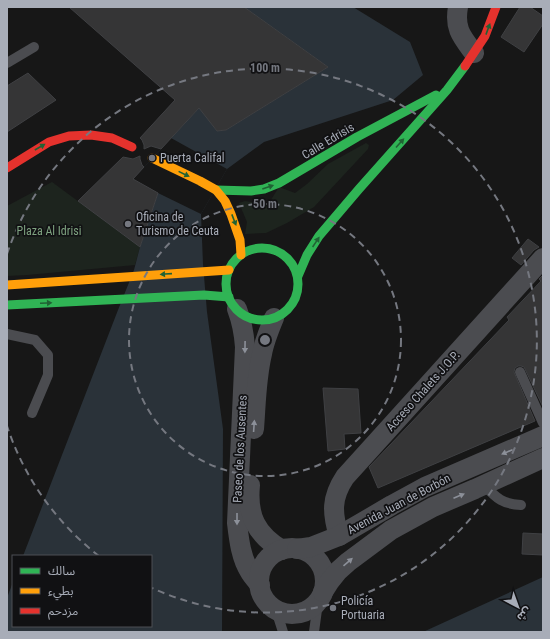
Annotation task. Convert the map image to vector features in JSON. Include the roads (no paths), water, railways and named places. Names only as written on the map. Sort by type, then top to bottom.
[{"type":"main road","points":[[298,276],[307,255],[319,236],[447,90],[485,36],[496,7]]},
{"type":"main road","name":"Calle Edrisis","points":[[152,158],[216,190],[251,191],[264,189],[279,183],[357,137],[447,90]]},
{"type":"main road","points":[[7,168],[49,142],[69,136],[91,135],[112,138],[132,147]]},
{"type":"main road","name":"Calle Edrisis","points":[[216,190],[231,214],[238,234],[241,255]]},
{"type":"main road","points":[[258,248],[275,250],[283,255],[290,260],[298,276],[297,294],[294,302],[282,315],[265,320],[256,320],[242,314],[233,303],[227,288],[229,270],[234,262],[241,255],[258,248]]},
{"type":"main road","points":[[7,285],[229,270]]},
{"type":"main road","points":[[7,305],[204,295],[233,303]]},
{"type":"street","points":[[458,7],[456,16],[458,29],[474,53]]},
{"type":"street","name":"Acceso Chalets J.O.P.","points":[[339,536],[335,524],[334,504],[335,495],[345,477],[543,258]]},
{"type":"street","name":"Paseo de los Ausentes","points":[[233,303],[242,323],[245,338],[237,524],[243,557],[250,571],[260,585]]},
{"type":"street","name":"Paseo de los Ausentes","points":[[274,318],[267,336],[259,369],[249,496],[250,510],[262,535],[271,544],[290,550]]},
{"type":"street","name":"Avenida Juan de Borbón","points":[[290,550],[311,547],[339,536],[425,487],[543,436]]},
{"type":"street","name":"Avenida Juan de Borbón","points":[[320,597],[334,576],[348,562],[391,530],[433,507],[543,458]]},
{"type":"street","points":[[290,550],[306,552],[314,557],[320,564],[324,573],[325,583],[320,597],[312,607],[306,611],[291,614],[276,610],[270,605],[265,600],[260,585],[260,576],[267,560],[274,554],[290,550]]},
{"type":"lane","points":[[7,64],[34,47]]},
{"type":"lane","points":[[7,334],[35,340],[48,355],[48,375],[32,413]]},
{"type":"lane","points":[[520,372],[543,423]]},
{"type":"lane","points":[[484,485],[491,493],[509,504],[522,505]]},
{"type":"lane","points":[[314,632],[320,597]]},
{"type":"lane","points":[[276,610],[283,632]]},
{"type":"place","name":"Puerta Califal","points":[[152,158]]},
{"type":"place","name":"Oficina de Turismo de Ceuta","points":[[128,224]]},
{"type":"place","name":"Policía Portuaria","points":[[333,608]]},
{"type":"park label","name":"Plaza Al Idrisi","points":[[49,231]]}]
